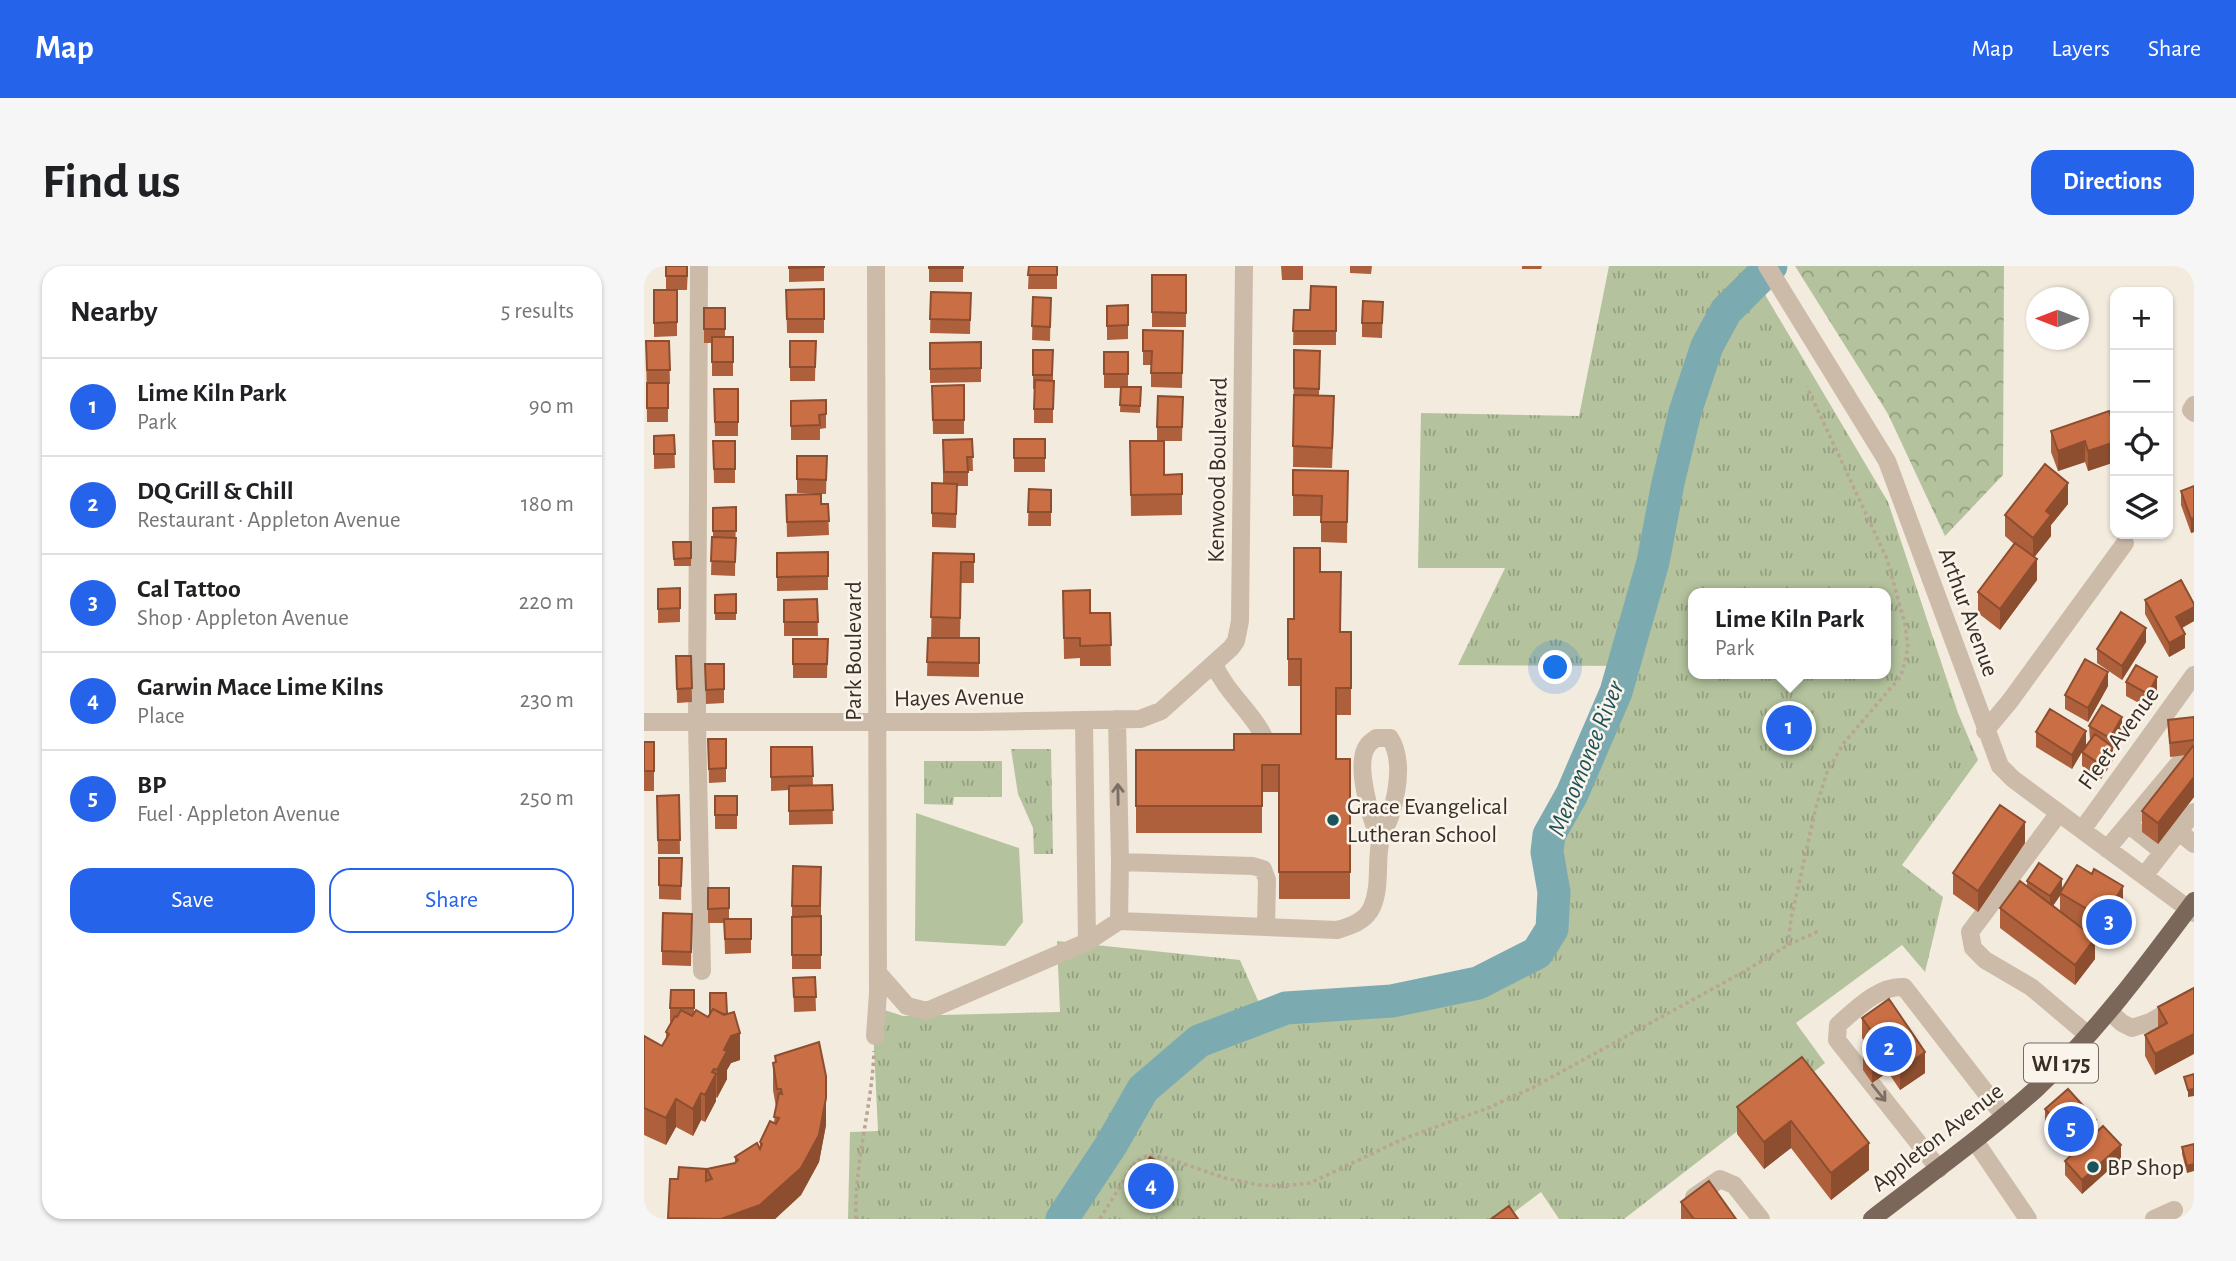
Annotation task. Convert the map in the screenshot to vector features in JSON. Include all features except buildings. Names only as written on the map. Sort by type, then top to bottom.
[{"type":"main road","name":"Appleton Avenue","points":[[1872,1219],[1975,1141],[2037,1088],[2109,1011],[2192,908]]},
{"type":"street","points":[[699,266],[698,722],[702,971]]},
{"type":"street","name":"Park Boulevard","points":[[875,1036],[878,973],[876,266]]},
{"type":"street","name":"Kenwood Boulevard","points":[[1214,664],[1236,641],[1240,621],[1244,266]]},
{"type":"street","name":"Arthur Avenue","points":[[1767,266],[1887,461],[2000,766],[2013,779],[2107,849],[2192,908]]},
{"type":"street","points":[[2194,405],[2191,410],[2194,413]]},
{"type":"street","points":[[1986,731],[2125,543]]},
{"type":"street","points":[[1214,664],[1222,683],[1265,735],[1269,749]]},
{"type":"street","name":"Hayes Avenue","points":[[644,722],[1140,719],[1154,715],[1214,664]]},
{"type":"street","name":"Fleet Avenue","points":[[2082,830],[2194,675]]},
{"type":"street","points":[[1117,719],[1119,921]]},
{"type":"street","points":[[1084,720],[1087,942]]},
{"type":"street","points":[[878,973],[907,1006],[927,1011],[1087,942],[1119,921],[1337,930],[1356,924],[1371,910],[1378,887],[1380,841],[1390,817],[1398,760],[1397,749],[1390,738],[1376,738],[1366,746],[1362,764],[1372,819],[1380,841]]},
{"type":"street","points":[[2107,849],[2128,824],[2150,810],[2175,778],[2180,762],[2194,760]]},
{"type":"street","points":[[2059,813],[1970,932],[1973,948],[1986,960],[2031,987],[2088,1035]]},
{"type":"street","points":[[2144,876],[2163,852],[2175,829],[2190,813]]},
{"type":"street","points":[[2128,824],[2163,852]]},
{"type":"street","points":[[2175,829],[2194,844]]},
{"type":"street","points":[[1120,862],[1253,866],[1263,869],[1267,880],[1266,926]]},
{"type":"street","points":[[1939,1168],[1837,1040],[1838,1025],[1859,1006],[1893,986],[1904,987],[2004,1116]]},
{"type":"street","points":[[2109,1011],[2132,1028],[2150,1023],[2194,997]]},
{"type":"street","points":[[1975,1141],[2028,1219]]},
{"type":"street","points":[[1694,1197],[1720,1180],[1734,1185],[1761,1219]]},
{"type":"street","points":[[2154,1219],[2175,1210]]},
{"type":"path","points":[[1788,945],[1815,807],[1827,772],[1843,744],[1901,676],[1908,648],[1905,624],[1887,559],[1807,387]]},
{"type":"path","points":[[1100,1219],[1135,1162],[1149,1155],[1167,1158],[1225,1178],[1259,1185],[1310,1183],[1403,1139],[1488,1108],[1532,1088],[1788,945],[1819,931]]},
{"type":"path","points":[[856,1219],[856,1172],[874,1071],[875,1036]]},
{"type":"green space","points":[[1609,266],[1748,266],[1888,502],[1958,713],[1978,760],[1902,865],[1943,897],[1925,972],[1902,945],[1796,1023],[1825,1063],[1624,1219],[1559,1219],[1541,1192],[1505,1219],[848,1219],[850,1132],[878,1131],[872,1006],[903,1016],[1060,1012],[1057,941],[1240,960],[1271,1030],[1307,1015],[1388,1009],[1480,995],[1521,979],[1545,959],[1564,929],[1565,907],[1558,866],[1560,838],[1576,802],[1606,751],[1633,666],[1458,665],[1505,568],[1418,568],[1421,413],[1579,416]]},
{"type":"green space","points":[[1795,266],[2004,266],[2003,475],[1945,536],[1888,414]]},
{"type":"green space","points":[[1011,749],[1051,749],[1053,854],[1034,854],[1033,828],[1018,794]]},
{"type":"green space","points":[[924,761],[1002,761],[1002,797],[954,797],[953,805],[924,804]]},
{"type":"green space","points":[[916,813],[1019,848],[1023,922],[1005,946],[915,941]]},
{"type":"waterway","name":"Menomonee River","points":[[1062,1219],[1111,1145],[1143,1089],[1199,1041],[1286,1008],[1392,1001],[1478,983],[1537,953],[1552,929],[1554,892],[1547,852],[1549,835],[1572,794],[1616,692],[1653,562],[1685,412],[1707,346],[1726,311],[1771,266]]},
{"type":"place","name":"Lime Kiln Park","points":[[1789,728]]},
{"type":"place","name":"Grace Evangelical Lutheran School","points":[[1333,820]]},
{"type":"place","name":"Cal Tattoo","points":[[2109,922]]},
{"type":"place","name":"DQ Grill & Chill","points":[[1889,1049]]},
{"type":"place","name":"BP","points":[[2071,1129]]},
{"type":"place","name":"BP Shop","points":[[2093,1167]]},
{"type":"place","name":"Garwin Mace Lime Kilns","points":[[1151,1186]]}]
